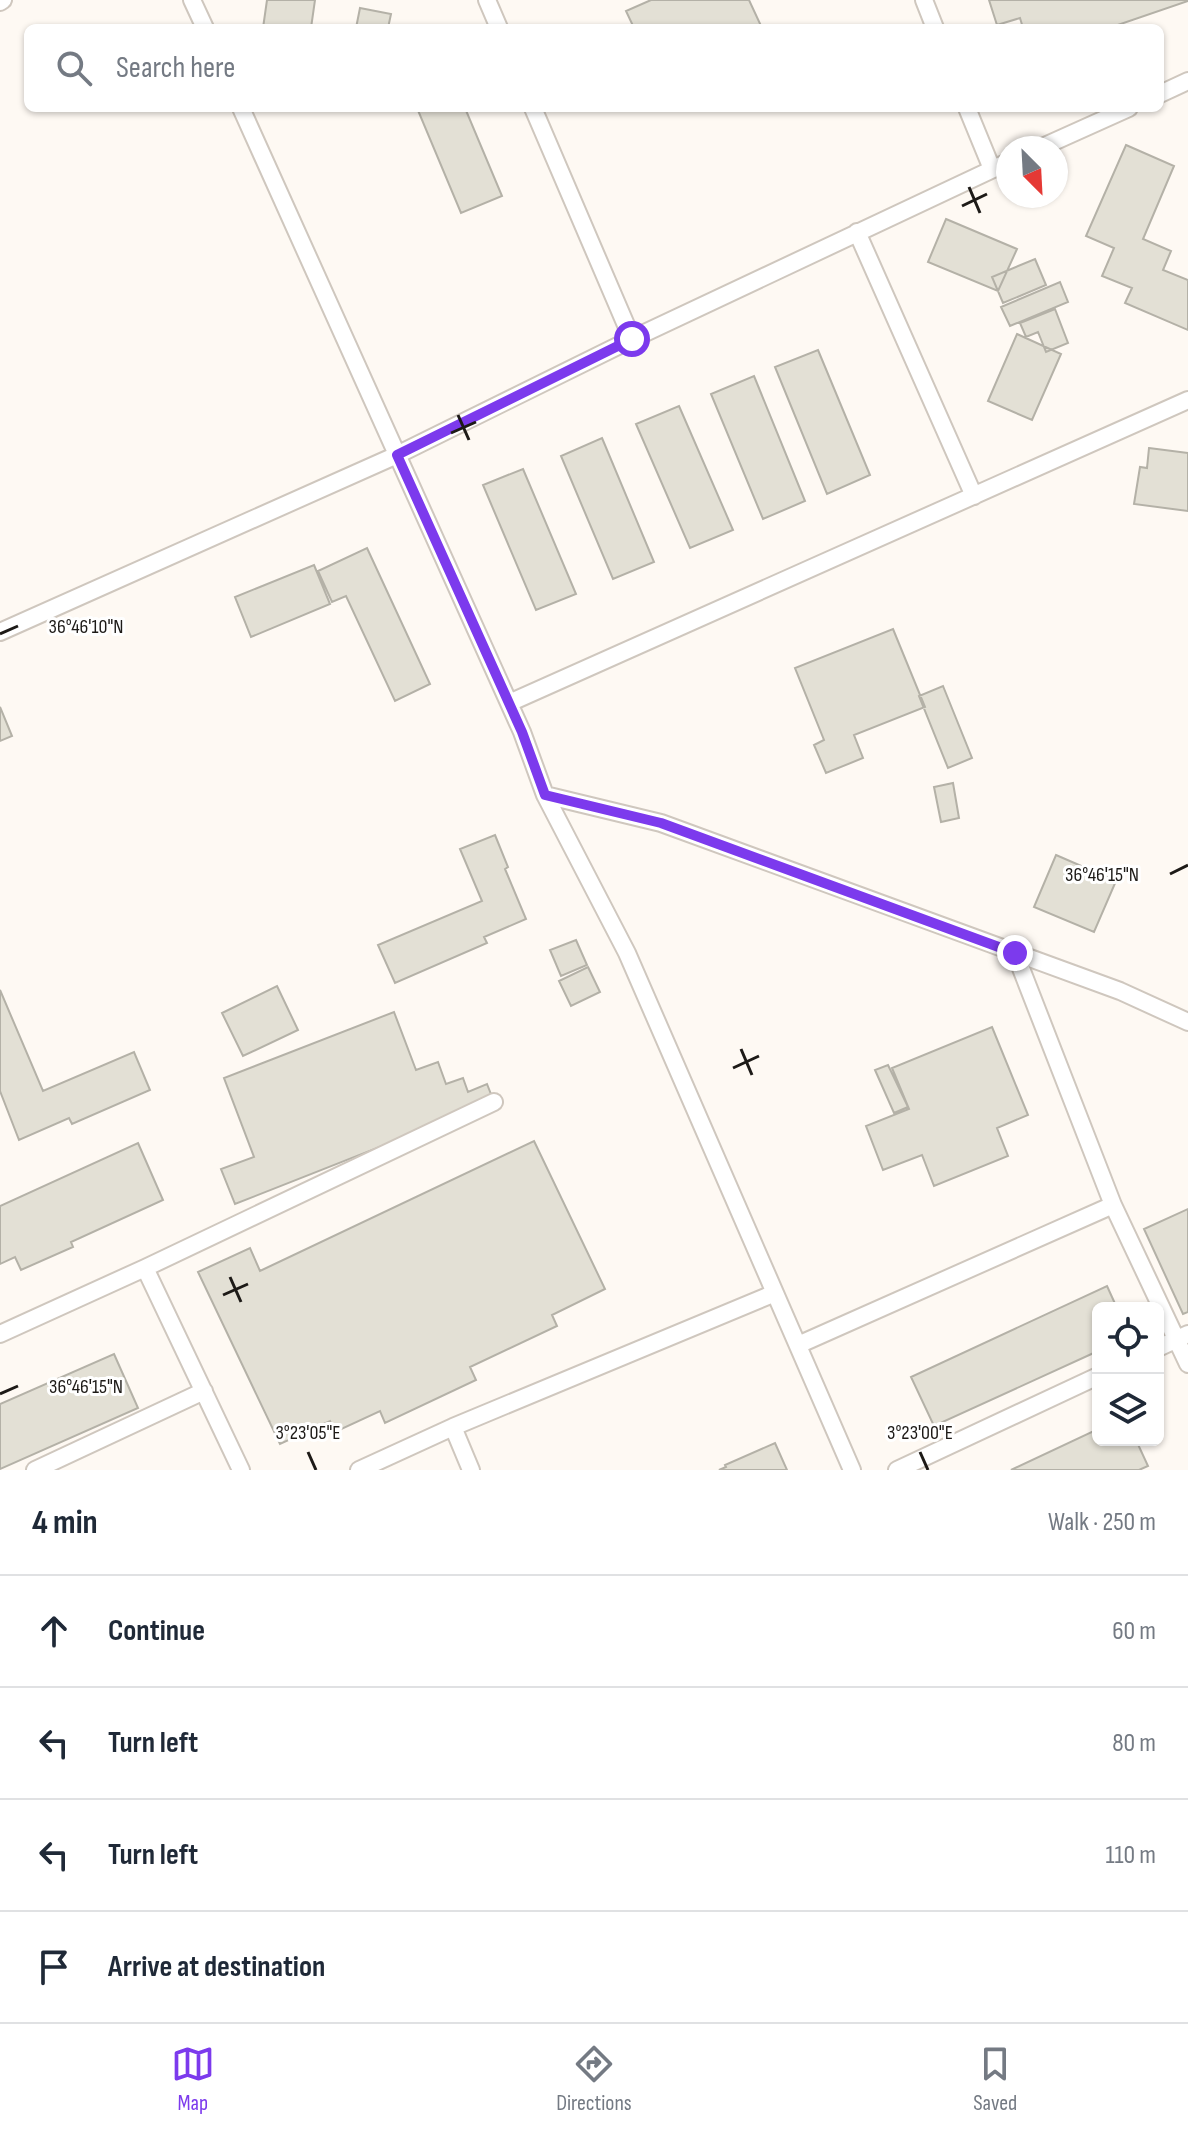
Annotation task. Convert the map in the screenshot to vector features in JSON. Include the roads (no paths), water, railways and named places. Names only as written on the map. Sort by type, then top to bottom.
[{"type":"lane","points":[[192,0],[203,24]]},
{"type":"lane","points":[[487,0],[497,24]]},
{"type":"lane","points":[[924,0],[933,24]]},
{"type":"lane","points":[[1164,92],[1188,81]]},
{"type":"lane","points":[[243,112],[509,703],[545,795],[627,953],[852,1470]]},
{"type":"lane","points":[[535,112],[632,339]]},
{"type":"lane","points":[[969,112],[992,169]]},
{"type":"lane","points":[[1067,136],[1120,112]]},
{"type":"lane","points":[[0,632],[397,455],[632,339],[996,167]]},
{"type":"lane","points":[[857,232],[974,496]]},
{"type":"lane","points":[[509,703],[1188,400]]},
{"type":"lane","points":[[545,795],[661,823],[1120,991],[1188,1022]]},
{"type":"lane","points":[[1015,953],[1113,1205],[1182,1336],[1188,1364]]},
{"type":"lane","points":[[0,1334],[494,1102]]},
{"type":"lane","points":[[798,1345],[1113,1205]]},
{"type":"lane","points":[[145,1268],[241,1470]]},
{"type":"lane","points":[[359,1470],[453,1427],[775,1293]]},
{"type":"lane","points":[[1164,1345],[1182,1336]]},
{"type":"lane","points":[[897,1470],[1092,1379]]},
{"type":"lane","points":[[35,1470],[204,1391]]},
{"type":"lane","points":[[453,1427],[471,1470]]}]
